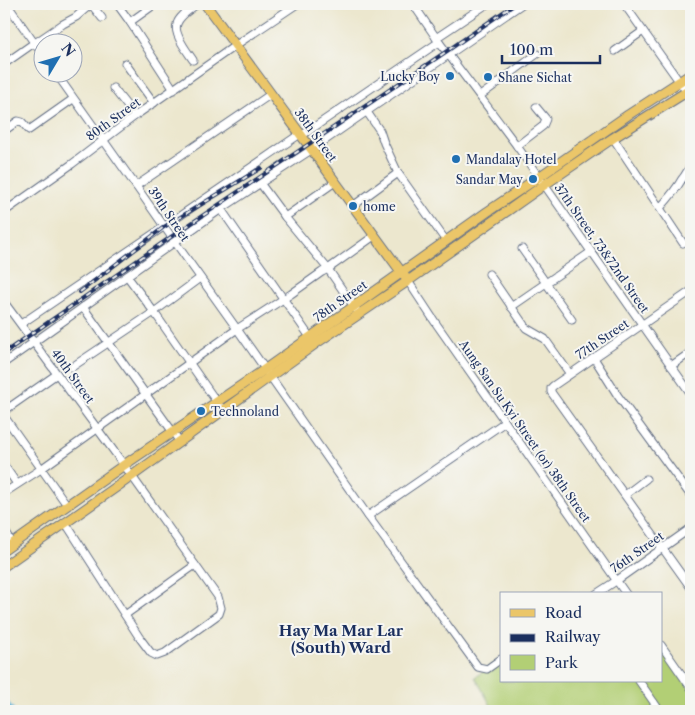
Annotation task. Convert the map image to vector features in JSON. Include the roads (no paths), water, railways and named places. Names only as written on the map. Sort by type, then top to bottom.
[{"type":"main road","name":"38th Street","points":[[205,4],[408,281]]},
{"type":"main road","name":"78th Street","points":[[356,310],[408,281],[628,115],[691,74]]},
{"type":"main road","points":[[541,181],[690,93]]},
{"type":"main road","name":"78th Street","points":[[4,550],[173,431],[217,402],[267,373],[356,310],[401,272],[487,212],[541,181]]},
{"type":"main road","name":"78th Street","points":[[4,566],[223,411],[267,373]]},
{"type":"street","points":[[5,4],[32,39]]},
{"type":"street","points":[[51,32],[76,17],[91,4],[102,18]]},
{"type":"street","points":[[117,4],[174,90]]},
{"type":"street","points":[[193,60],[177,35],[176,23],[197,4]]},
{"type":"street","name":"80th Street","points":[[4,212],[236,45],[297,4]]},
{"type":"street","name":"37th Street, 73&72nd Street","points":[[412,4],[517,146],[691,394]]},
{"type":"street","points":[[21,324],[300,135],[487,4]]},
{"type":"street","points":[[4,362],[221,209],[311,150],[522,4]]},
{"type":"street","points":[[624,4],[679,82],[690,93]]},
{"type":"street","points":[[130,22],[151,7]]},
{"type":"street","points":[[615,51],[643,31]]},
{"type":"street","points":[[4,64],[32,45]]},
{"type":"street","points":[[480,96],[536,54]]},
{"type":"street","points":[[125,63],[154,104]]},
{"type":"street","name":"39th Street","points":[[62,82],[368,516],[478,668],[487,669],[500,660]]},
{"type":"street","points":[[113,88],[136,116]]},
{"type":"street","points":[[136,186],[271,94]]},
{"type":"street","points":[[4,131],[18,121],[23,122],[28,130],[73,99]]},
{"type":"street","points":[[517,146],[545,123],[546,120],[536,107]]},
{"type":"street","points":[[366,112],[380,131],[398,174],[446,241]]},
{"type":"street","points":[[613,138],[683,243]]},
{"type":"street","points":[[660,208],[674,192],[691,166]]},
{"type":"street","points":[[353,206],[398,174]]},
{"type":"street","points":[[285,217],[335,182]]},
{"type":"street","points":[[260,183],[328,269],[356,310]]},
{"type":"street","points":[[221,209],[312,341]]},
{"type":"street","points":[[4,493],[374,236]]},
{"type":"street","points":[[522,249],[572,320]]},
{"type":"street","points":[[511,307],[591,252]]},
{"type":"street","points":[[489,274],[526,328],[545,339],[570,374]]},
{"type":"street","points":[[127,276],[223,411]]},
{"type":"street","points":[[72,367],[154,312],[200,278]]},
{"type":"street","name":"Aung San Su Kyi Street (or) 38th Street","points":[[408,281],[430,316],[624,592]]},
{"type":"street","name":"77th Street","points":[[625,495],[550,392],[551,388],[691,292]]},
{"type":"street","name":"40th Street","points":[[4,302],[218,597],[221,608],[219,614],[165,653],[157,656],[151,652],[125,615]]},
{"type":"street","points":[[83,307],[180,442]]},
{"type":"street","points":[[671,366],[691,352]]},
{"type":"street","points":[[594,358],[618,396],[691,496]]},
{"type":"street","points":[[4,410],[57,374]]},
{"type":"street","points":[[4,416],[67,505]]},
{"type":"street","points":[[368,516],[505,422]]},
{"type":"street","points":[[4,465],[17,484]]},
{"type":"street","points":[[646,479],[625,495],[691,588]]},
{"type":"street","points":[[65,522],[125,615],[195,566]]},
{"type":"street","name":"76th Street","points":[[599,592],[691,528]]},
{"type":"street","points":[[4,530],[13,544]]},
{"type":"street","points":[[662,646],[691,688]]},
{"type":"street","points":[[640,682],[660,711]]},
{"type":"waterway","points":[[4,702],[11,711]]},
{"type":"railway","points":[[4,353],[171,237],[515,4]]},
{"type":"railway","points":[[80,292],[164,227],[261,168]]},
{"type":"place","name":"Lucky Boy","points":[[450,76]]},
{"type":"place","name":"Shane Sichat","points":[[488,77]]},
{"type":"place","name":"Mandalay Hotel","points":[[456,159]]},
{"type":"place","name":"Sandar May","points":[[533,179]]},
{"type":"place","name":"home","points":[[353,206]]},
{"type":"place","name":"Technoland","points":[[201,411]]},
{"type":"district","name":"Hay Ma Mar Lar (South) Ward","points":[[341,638]]}]
